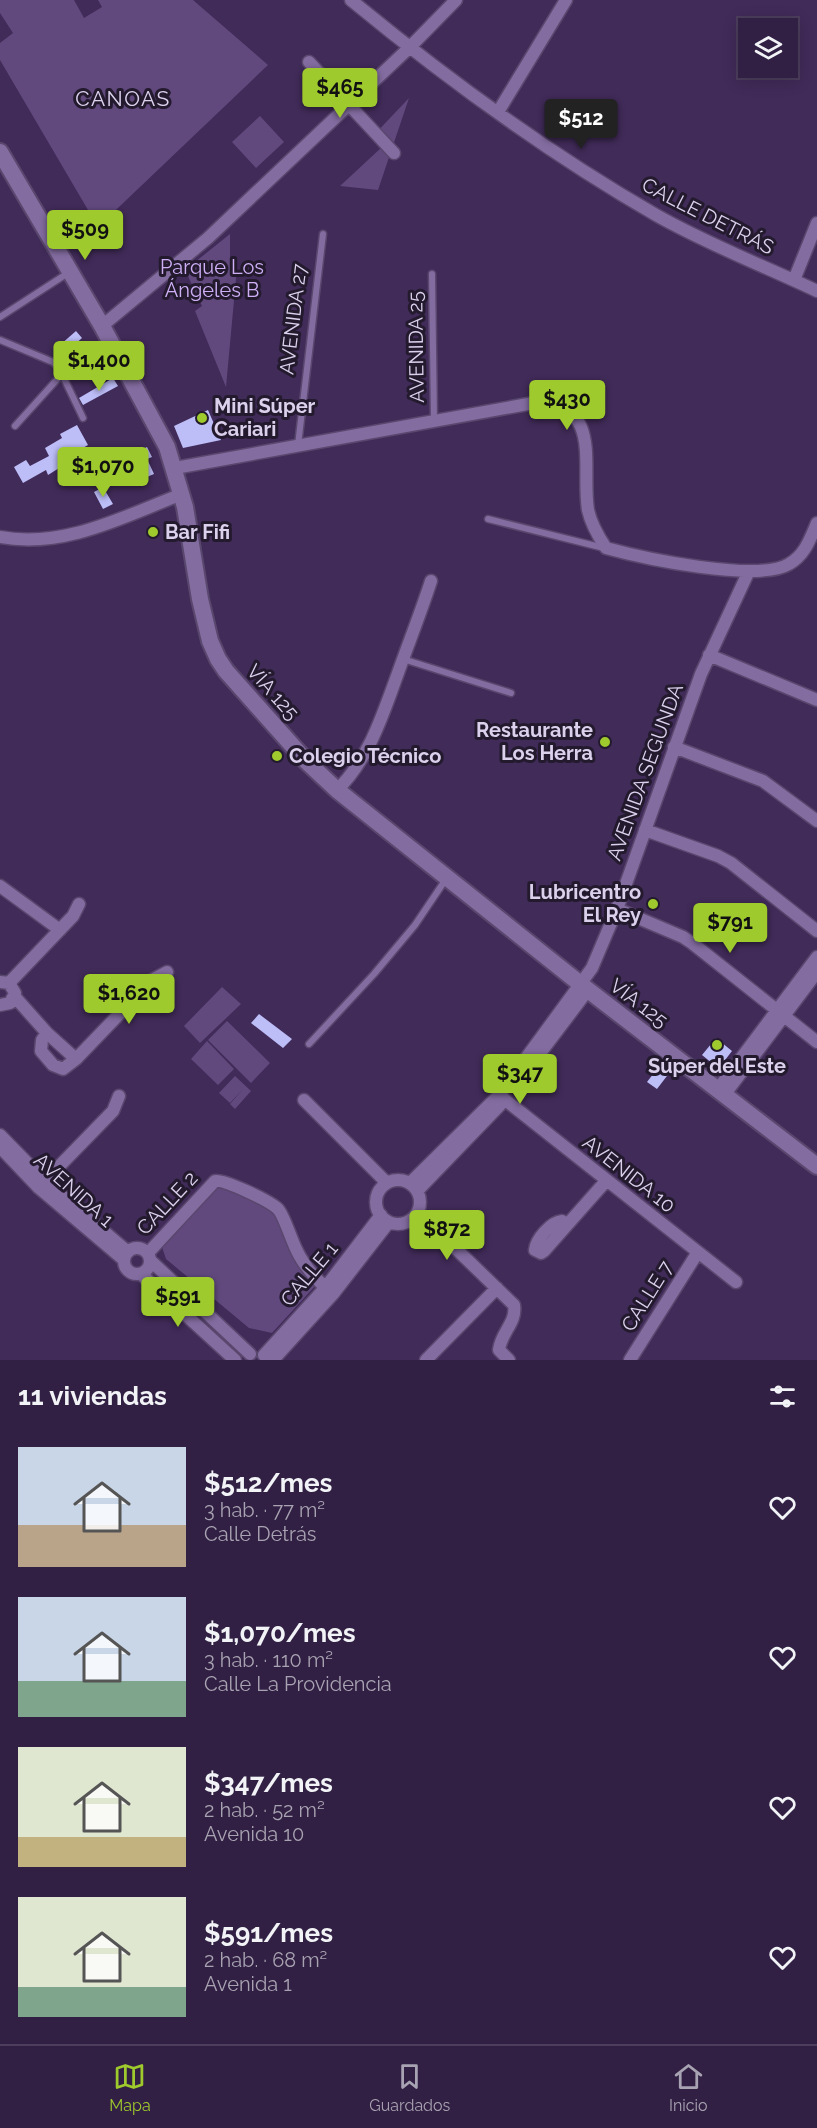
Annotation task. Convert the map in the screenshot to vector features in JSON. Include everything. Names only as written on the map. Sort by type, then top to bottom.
[{"type":"main road","name":"VÍA 125","points":[[0,152],[71,271],[167,447],[182,494],[200,599],[210,641],[226,671],[307,762],[337,790],[446,879],[817,1166]]},
{"type":"street","name":"CALLE DETRÁS","points":[[351,0],[409,48],[547,147],[657,215],[817,291]]},
{"type":"street","points":[[102,326],[208,238],[409,48],[456,0]]},
{"type":"street","points":[[498,112],[566,0]]},
{"type":"street","points":[[309,62],[394,153]]},
{"type":"street","points":[[794,280],[817,223]]},
{"type":"street","points":[[175,468],[434,420],[539,402],[554,403],[567,408],[580,422],[586,446],[588,509],[593,528],[606,548],[634,556],[748,573],[783,568],[798,558],[817,523]]},
{"type":"street","points":[[0,537],[39,539],[75,534],[182,494]]},
{"type":"street","name":"AVENIDA SEGUNDA","points":[[584,987],[617,909],[709,655],[748,573]]},
{"type":"street","points":[[337,790],[348,779],[372,738],[431,581]]},
{"type":"street","points":[[709,655],[817,700]]},
{"type":"street","points":[[675,747],[763,781],[817,821]]},
{"type":"street","points":[[645,830],[718,856],[731,863],[817,931]]},
{"type":"street","points":[[0,886],[60,930]]},
{"type":"street","points":[[76,1059],[47,1033],[15,997],[14,989],[5,982],[60,930],[73,916],[79,904]]},
{"type":"street","points":[[617,909],[683,937],[817,1042]]},
{"type":"street","points":[[722,1092],[780,1013],[817,957]]},
{"type":"street","points":[[47,1033],[42,1040],[41,1051],[53,1065],[63,1069],[76,1059],[152,980],[168,972]]},
{"type":"street","points":[[780,1013],[817,972]]},
{"type":"street","points":[[414,1187],[502,1098],[584,987]]},
{"type":"street","points":[[0,1005],[10,1004],[15,997]]},
{"type":"street","points":[[0,1135],[42,1184],[113,1111],[118,1096]]},
{"type":"street","name":"AVENIDA 10","points":[[502,1098],[736,1282]]},
{"type":"street","points":[[304,1100],[387,1183]]},
{"type":"street","name":"AVENIDA 1","points":[[0,1147],[126,1256]]},
{"type":"street","name":"CALLE 2","points":[[149,1257],[215,1181],[220,1180],[231,1183],[278,1209],[298,1255],[329,1291]]},
{"type":"street","points":[[399,1180],[414,1187],[420,1202],[418,1212],[408,1222],[395,1224],[385,1218],[376,1202],[378,1194],[387,1183],[399,1180]]},
{"type":"street","points":[[567,1225],[606,1181]]},
{"type":"street","points":[[418,1212],[514,1305],[516,1314],[500,1340],[499,1350],[509,1360]]},
{"type":"street","name":"CALLE 1","points":[[269,1358],[329,1291],[385,1218]]},
{"type":"street","points":[[149,1257],[148,1269],[137,1275],[129,1272],[126,1256],[135,1248],[149,1257],[247,1357],[255,1353],[269,1358]]},
{"type":"street","name":"CALLE 7","points":[[630,1360],[698,1252]]},
{"type":"street","points":[[141,1274],[235,1360]]},
{"type":"street","points":[[426,1360],[497,1288]]},
{"type":"lane","name":"AVENIDA 27","points":[[298,445],[323,234]]},
{"type":"lane","points":[[0,317],[71,271]]},
{"type":"lane","name":"AVENIDA 25","points":[[432,274],[434,420]]},
{"type":"lane","points":[[0,340],[53,362],[62,374],[83,418]]},
{"type":"lane","points":[[15,426],[62,374]]},
{"type":"lane","points":[[488,519],[606,548]]},
{"type":"lane","points":[[403,659],[511,693]]},
{"type":"lane","points":[[309,1044],[415,925],[446,879]]},
{"type":"green space","points":[[0,0],[74,0],[84,18],[102,7],[98,0],[193,0],[268,65],[98,227],[0,60],[0,43],[13,33],[0,13]]},
{"type":"green space","points":[[409,98],[378,190],[340,186],[382,147],[372,137]]},
{"type":"green space","points":[[260,116],[284,142],[256,168],[232,142]]},
{"type":"green space","name":"Parque Los Ángeles B","points":[[230,234],[230,266],[237,268],[226,387],[195,311],[202,306],[185,270]]},
{"type":"green space","points":[[222,987],[241,1004],[200,1043],[184,1026]]},
{"type":"green space","points":[[227,1021],[270,1063],[251,1083],[208,1040]]},
{"type":"green space","points":[[207,1041],[234,1069],[218,1085],[191,1059]]},
{"type":"green space","points":[[235,1076],[251,1091],[235,1109],[230,1104],[243,1089],[230,1103],[219,1093]]},
{"type":"green space","points":[[220,1184],[274,1212],[291,1252],[316,1285],[272,1333],[249,1328],[166,1259],[162,1247]]},
{"type":"building","points":[[76,331],[82,338],[66,352],[60,345]]},
{"type":"building","points":[[113,378],[118,386],[83,405],[79,398]]},
{"type":"building","points":[[208,410],[221,440],[183,448],[174,426]]},
{"type":"building","points":[[77,425],[88,445],[62,460],[65,464],[48,475],[46,470],[23,483],[14,467],[26,460],[30,466],[49,456],[45,448],[62,438],[60,434]]},
{"type":"building","points":[[147,447],[152,457],[147,459],[154,474],[128,485],[124,476],[127,475],[120,461]]},
{"type":"building","points":[[103,487],[113,504],[103,509],[94,492]]},
{"type":"building","points":[[259,1014],[292,1039],[283,1048],[251,1023]]},
{"type":"building","name":"Súper del Este","points":[[716,1038],[732,1051],[722,1064],[713,1064],[702,1055]]},
{"type":"building","points":[[660,1065],[670,1072],[657,1089],[647,1082]]},
{"type":"place","name":"Mini Súper Cariari","points":[[202,418]]},
{"type":"place","name":"Bar Fifi","points":[[153,532]]},
{"type":"place","name":"Restaurante Los Herra","points":[[605,742]]},
{"type":"place","name":"Colegio Técnico","points":[[277,756]]},
{"type":"place","name":"Lubricentro El Rey","points":[[653,904]]},
{"type":"place","name":"Súper del Este","points":[[717,1045]]},
{"type":"district","name":"CANOAS","points":[[123,99]]}]
